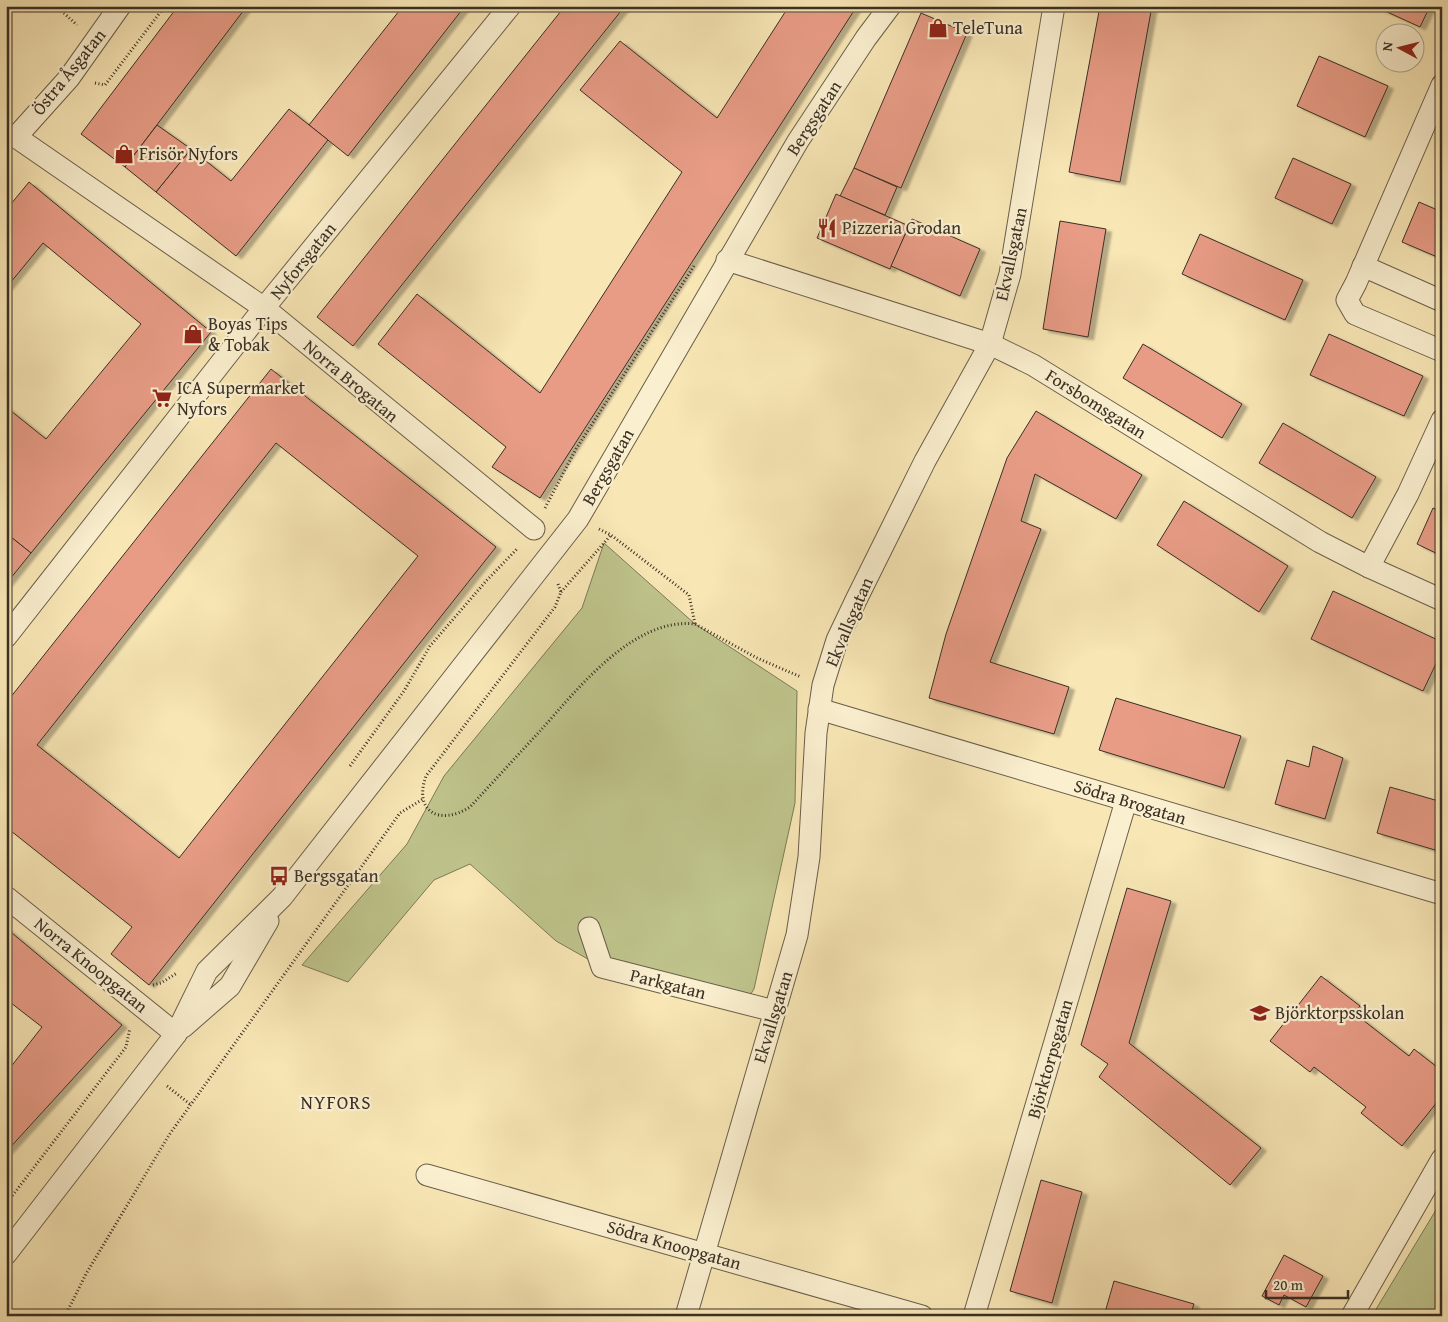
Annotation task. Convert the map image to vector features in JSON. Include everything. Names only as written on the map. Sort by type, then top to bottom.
[{"type":"street","name":"Östra Åsgatan","points":[[16,137],[69,78],[120,6]]},
{"type":"street","name":"Nyforsgatan","points":[[6,637],[264,308],[510,6]]},
{"type":"street","name":"Bergsgatan","points":[[6,1254],[176,1034],[230,986],[282,897],[578,519],[727,260],[798,141],[866,38],[890,6]]},
{"type":"street","name":"Ekvallsgatan","points":[[686,1316],[797,935],[804,898],[819,709],[823,684],[837,640],[853,606],[925,462],[990,344],[1010,274],[1054,6]]},
{"type":"street","points":[[1442,86],[1347,300],[1356,314],[1442,351]]},
{"type":"street","name":"Norra Brogatan","points":[[16,137],[264,308],[534,529]]},
{"type":"street","name":"Forsbomsgatan","points":[[727,260],[990,344],[1033,365],[1320,542],[1369,567],[1442,600]]},
{"type":"street","points":[[1363,266],[1442,301]]},
{"type":"street","points":[[1369,567],[1408,494],[1442,420]]},
{"type":"street","name":"Södra Brogatan","points":[[819,709],[1442,894]]},
{"type":"street","name":"Björktorpsgatan","points":[[974,1316],[1126,801]]},
{"type":"street","name":"Norra Knoopgatan","points":[[6,897],[176,1034]]},
{"type":"street","name":"Parkgatan","points":[[589,928],[602,967],[774,1011]]},
{"type":"street","points":[[1352,1316],[1442,1159]]},
{"type":"street","name":"Södra Knoopgatan","points":[[427,1174],[922,1316]]},
{"type":"path","points":[[69,78],[105,85],[165,6]]},
{"type":"path","points":[[350,767],[404,691],[430,646],[534,529],[576,449],[699,258]]},
{"type":"path","points":[[695,624],[689,595],[611,535],[561,592],[555,608],[426,776],[422,787],[423,799],[432,813],[443,816],[459,814],[465,810],[598,668],[625,647],[647,634],[669,626],[685,623],[695,624],[781,670],[823,684]]},
{"type":"path","points":[[555,579],[561,592]]},
{"type":"path","points":[[65,1316],[86,1274],[169,1135],[400,813],[423,799]]},
{"type":"path","points":[[6,1204],[126,1047],[132,1020],[122,1007],[129,996],[136,987],[161,983],[183,970]]},
{"type":"green space","points":[[604,543],[695,624],[797,691],[795,803],[754,989],[745,1003],[602,967],[556,941],[470,864],[434,880],[348,982],[302,965],[407,844],[444,776],[582,608]]},
{"type":"green space","points":[[1442,1200],[1442,1316],[1372,1316]]},
{"type":"building","points":[[178,6],[247,6],[125,167],[81,134]]},
{"type":"building","points":[[403,6],[465,6],[348,156],[309,125]]},
{"type":"building","points":[[565,6],[625,6],[353,346],[317,317]]},
{"type":"building","points":[[789,6],[857,6],[540,498],[492,467],[506,447],[378,344],[417,294],[540,393],[682,172],[580,90],[620,41],[717,118]]},
{"type":"building","points":[[1100,6],[1152,6],[1120,182],[1069,172]]},
{"type":"building","points":[[1374,6],[1430,6],[1422,22],[1409,22]]},
{"type":"building","points":[[921,13],[967,33],[901,188],[854,168]]},
{"type":"building","points":[[1319,56],[1388,86],[1365,137],[1297,106]]},
{"type":"building","points":[[289,109],[328,140],[236,256],[156,192],[191,149],[231,181]]},
{"type":"building","points":[[157,125],[191,149],[156,192],[125,167]]},
{"type":"building","points":[[1293,158],[1351,184],[1332,224],[1275,198]]},
{"type":"building","points":[[854,168],[897,187],[885,215],[840,196]]},
{"type":"building","points":[[29,182],[211,332],[31,553],[6,533],[6,499],[10,495],[6,492],[6,407],[46,439],[141,324],[43,243],[6,288],[6,210]]},
{"type":"building","points":[[836,194],[909,226],[890,269],[817,238]]},
{"type":"building","points":[[1419,202],[1442,212],[1442,259],[1402,242]]},
{"type":"building","points":[[912,219],[980,249],[960,296],[891,266]]},
{"type":"building","points":[[1060,221],[1106,229],[1088,337],[1043,329]]},
{"type":"building","points":[[1200,234],[1303,280],[1285,320],[1182,274]]},
{"type":"building","points":[[1329,334],[1423,376],[1404,416],[1310,375]]},
{"type":"building","points":[[1143,344],[1242,404],[1222,438],[1123,378]]},
{"type":"building","points":[[271,369],[496,547],[149,985],[111,954],[132,927],[6,827],[6,703]],"holes":[[[276,443],[418,556],[179,858],[37,745]]]},
{"type":"building","points":[[1036,411],[1142,475],[1116,519],[1035,474],[1021,521],[1041,529],[990,662],[1069,687],[1054,734],[929,698],[946,634],[1007,458]]},
{"type":"building","points":[[1283,423],[1376,477],[1352,518],[1259,463]]},
{"type":"building","points":[[1184,501],[1288,566],[1259,612],[1157,545]]},
{"type":"building","points":[[1433,508],[1442,512],[1442,556],[1417,544]]},
{"type":"building","points":[[6,533],[31,553],[6,584]]},
{"type":"building","points":[[1333,591],[1442,642],[1442,651],[1423,691],[1311,639]]},
{"type":"building","points":[[1116,698],[1241,736],[1224,788],[1099,750]]},
{"type":"building","points":[[1313,746],[1343,758],[1325,819],[1275,804],[1287,760],[1309,767]]},
{"type":"building","points":[[1390,787],[1442,802],[1442,852],[1377,833]]},
{"type":"building","points":[[1127,888],[1171,901],[1129,1043],[1261,1148],[1230,1185],[1099,1077],[1108,1064],[1081,1045]]},
{"type":"building","points":[[6,928],[122,1025],[6,1152],[6,1073],[42,1027],[6,999]]},
{"type":"building","points":[[1321,976],[1360,1006],[1354,1013],[1409,1056],[1414,1049],[1442,1071],[1442,1096],[1402,1146],[1361,1113],[1366,1107],[1314,1067],[1310,1072],[1270,1041]]},
{"type":"building","points":[[1041,1180],[1082,1192],[1052,1303],[1010,1291]]},
{"type":"building","points":[[1284,1255],[1323,1276],[1306,1307],[1284,1295],[1279,1305],[1262,1296]]},
{"type":"building","points":[[1114,1281],[1194,1304],[1190,1316],[1104,1316]]},
{"type":"place","name":"TeleTuna","points":[[938,28]]},
{"type":"place","name":"Frisör Nyfors","points":[[124,154]]},
{"type":"place","name":"Pizzeria Grodan","points":[[827,228]]},
{"type":"place","name":"Boyas Tips & Tobak","points":[[193,334]]},
{"type":"place","name":"ICA Supermarket Nyfors","points":[[162,398]]},
{"type":"place","name":"Bergsgatan","points":[[279,876]]},
{"type":"place","name":"Björktorpsskolan","points":[[1260,1013]]},
{"type":"district","name":"NYFORS","points":[[336,1102]]}]
